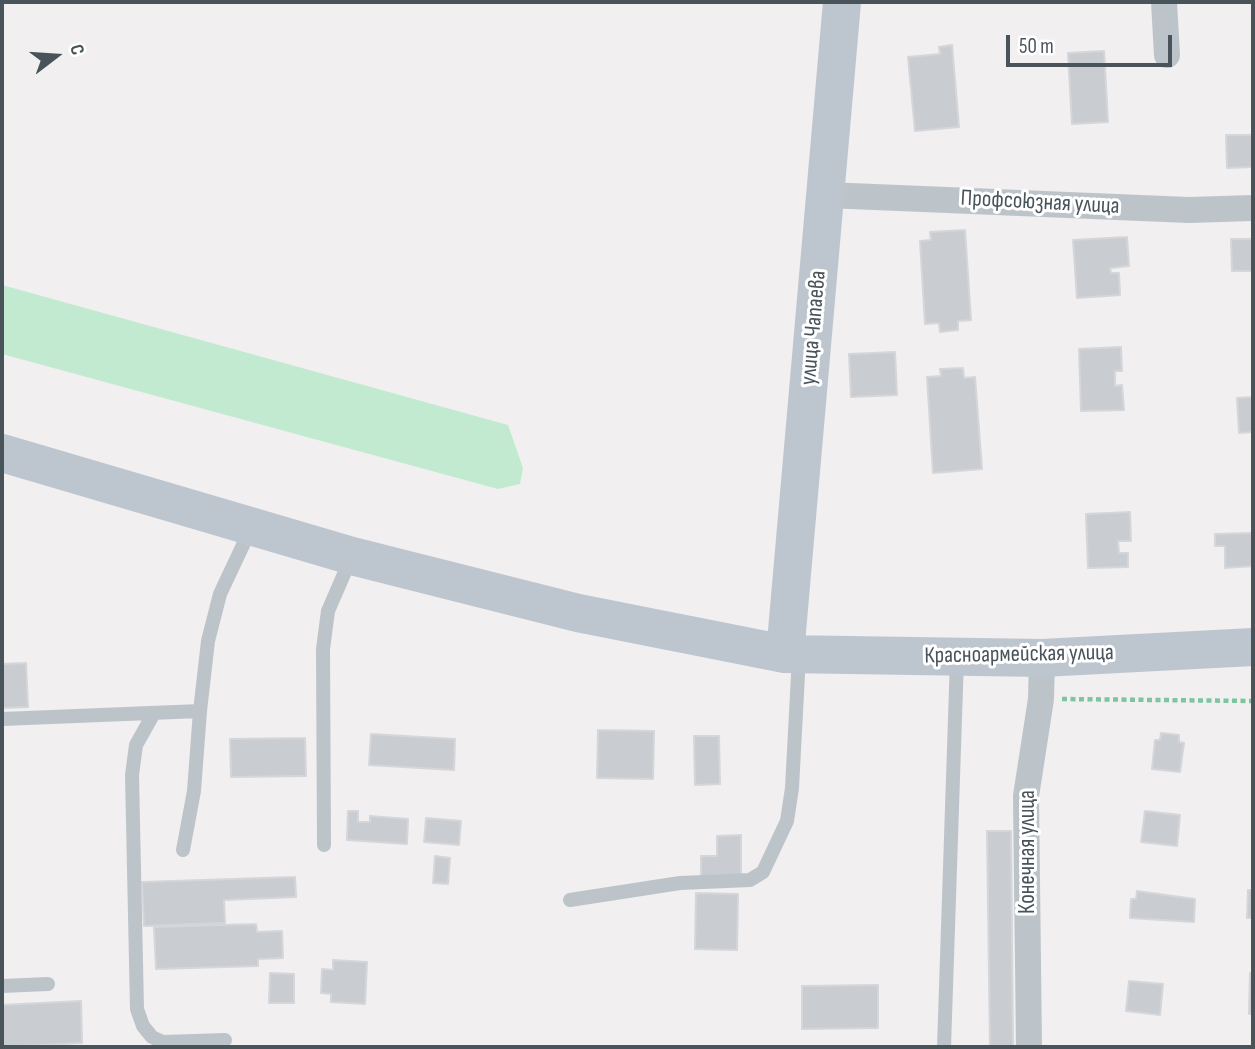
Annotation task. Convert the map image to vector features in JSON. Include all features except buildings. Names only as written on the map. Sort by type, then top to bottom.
[{"type":"main road","name":"улица Чапаева","points":[[792,654],[842,2]]},
{"type":"main road","name":"Красноармейская улица","points":[[2,453],[352,556],[578,613],[792,654],[1042,658],[1253,647]]},
{"type":"street","points":[[1164,2],[1167,55]]},
{"type":"street","name":"Профсоюзная улица","points":[[826,195],[1189,210],[1253,208]]},
{"type":"street","name":"Конечная улица","points":[[1029,1047],[1026,796],[1041,699],[1042,658]]},
{"type":"lane","points":[[183,850],[194,790],[208,641],[220,594],[251,526]]},
{"type":"lane","points":[[324,845],[323,649],[328,611],[352,556]]},
{"type":"lane","points":[[570,900],[680,883],[750,880],[763,872],[787,821],[792,788],[792,654]]},
{"type":"lane","points":[[944,1047],[957,656]]},
{"type":"lane","points":[[2,719],[200,711]]},
{"type":"lane","points":[[154,713],[136,745],[132,775],[138,1009],[143,1026],[152,1037],[163,1042],[225,1040]]},
{"type":"lane","points":[[2,986],[48,984]]},
{"type":"path","points":[[1041,699],[1253,701]]},
{"type":"green space","points":[[2,285],[508,425],[523,468],[520,484],[498,489],[2,354]]}]
